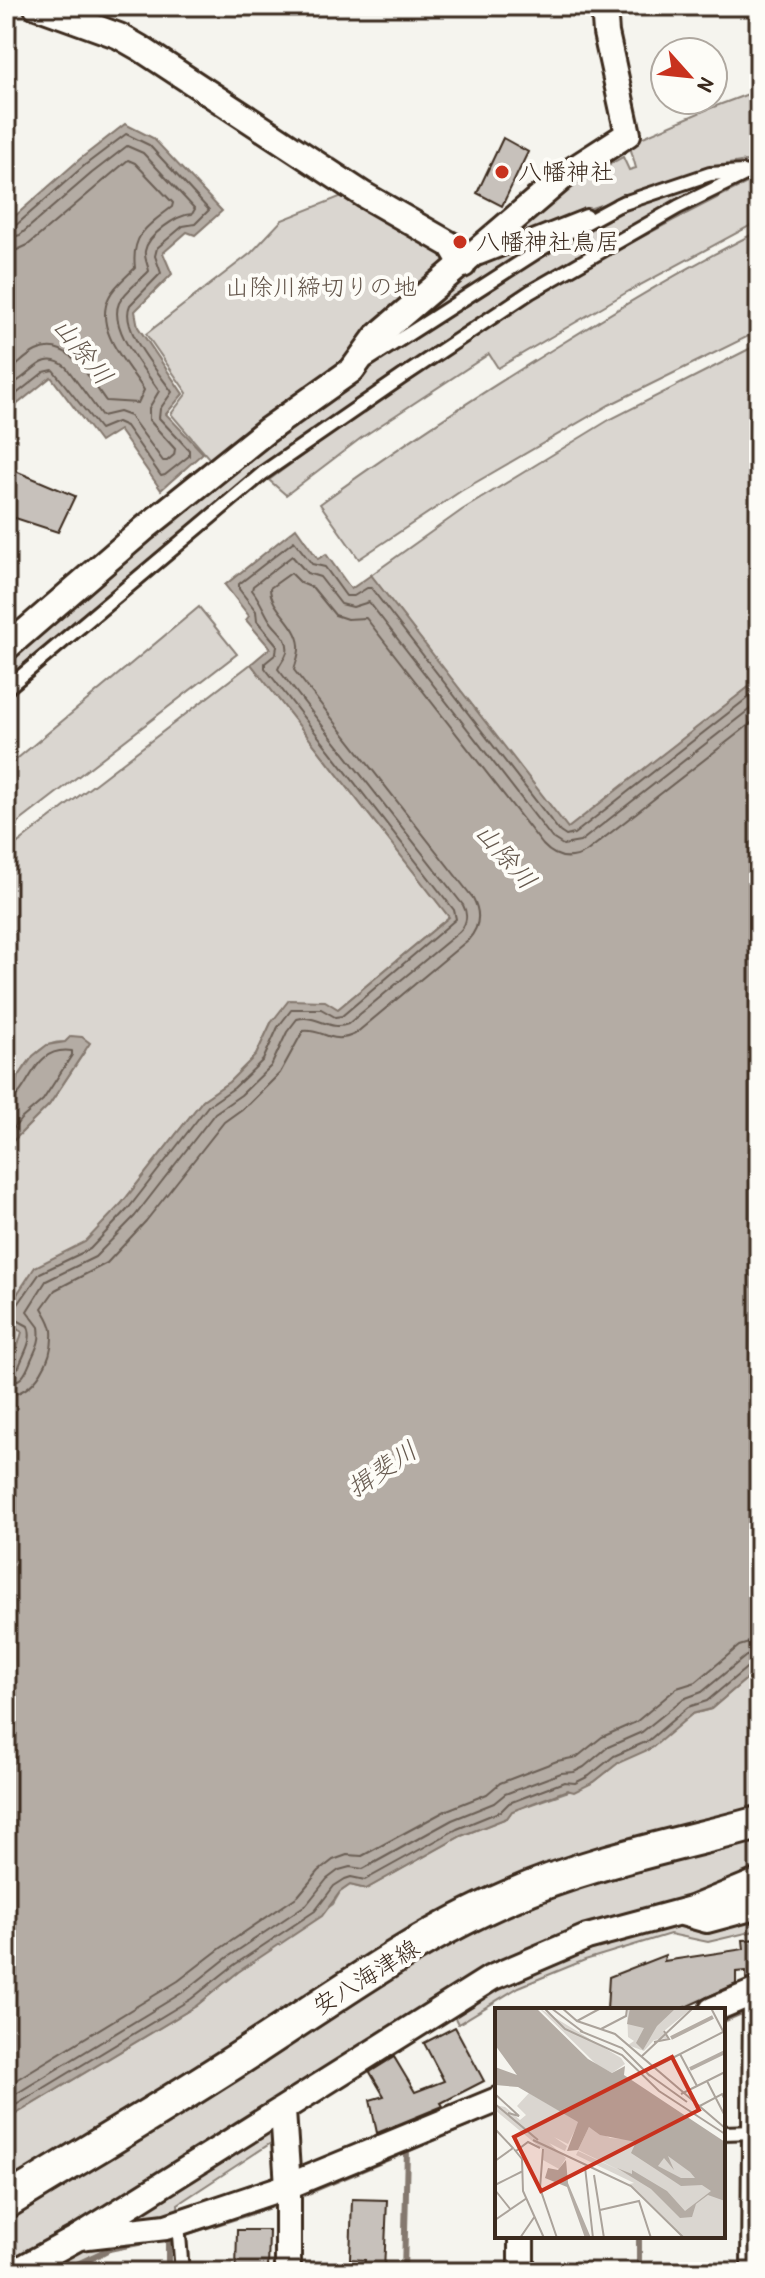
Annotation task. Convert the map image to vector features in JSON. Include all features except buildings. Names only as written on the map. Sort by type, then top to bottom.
[{"type":"main road","name":"安八海津線","points":[[6,2202],[191,2090],[452,1923],[511,1895],[567,1876],[759,1823]]},
{"type":"street","points":[[36,6],[119,36],[140,48],[364,195],[451,245],[463,265]]},
{"type":"street","points":[[9,642],[266,431],[352,370],[376,337],[569,172],[628,134],[606,33],[604,6]]},
{"type":"street","points":[[15,2272],[46,2265],[79,2237],[491,1978],[587,1937],[680,1912],[759,1881]]},
{"type":"street","points":[[680,1912],[707,1920],[759,1906]]},
{"type":"street","points":[[717,2008],[758,1991],[754,2272]]},
{"type":"street","points":[[79,2237],[166,2227],[288,2186],[495,2101]]},
{"type":"street","points":[[283,2111],[288,2186],[288,2272]]},
{"type":"street","points":[[521,2238],[521,2272]]},
{"type":"lane","points":[[463,265],[624,202],[710,174],[754,169]]},
{"type":"lane","points":[[6,689],[263,473],[530,292],[678,207],[754,169]]},
{"type":"lane","points":[[352,370],[563,235],[624,202]]},
{"type":"lane","points":[[725,2133],[755,2132]]},
{"type":"lane","points":[[178,2223],[182,2272]]},
{"type":"green space","points":[[759,90],[759,159],[716,166],[562,218],[496,246],[576,174],[580,181],[623,157],[629,170],[636,168],[629,143],[692,116],[729,116],[729,101]]},
{"type":"green space","points":[[759,177],[759,221],[629,291],[498,368],[489,354],[361,438],[286,495],[269,480],[401,383],[487,326],[621,248]]},
{"type":"green space","points":[[715,178],[718,181],[530,286],[399,371],[262,467],[6,681],[6,655],[252,450],[395,347],[561,242],[621,209]]},
{"type":"green space","name":"山除川締切りの地","points":[[342,196],[452,255],[391,329],[213,463],[171,414],[187,393],[146,334],[251,253],[282,220]]},
{"type":"green space","points":[[759,231],[759,331],[609,405],[461,491],[359,559],[320,504],[408,442],[528,365],[657,286]]},
{"type":"green space","points":[[557,234],[372,349],[438,293],[502,253]]},
{"type":"green space","points":[[759,344],[759,679],[568,829],[371,575],[462,510],[609,420]]},
{"type":"green space","points":[[199,607],[237,654],[6,832],[6,768]]},
{"type":"green space","points":[[251,664],[449,917],[338,1009],[271,1023],[256,1055],[229,1082],[203,1100],[122,1203],[6,1414],[6,1148],[49,1105],[85,1051],[67,1043],[47,1046],[30,1061],[6,1100],[6,852]]},
{"type":"green space","points":[[759,1668],[759,1811],[603,1853],[6,2190],[6,2120],[196,2006],[333,1904],[340,1892],[350,1885],[366,1889],[461,1836],[507,1818],[512,1811],[594,1782],[692,1714],[711,1709]]},
{"type":"green space","points":[[759,1834],[759,1873],[588,1932],[6,2270],[6,2215],[379,1980],[529,1903]]},
{"type":"green space","points":[[759,1911],[759,1930],[708,1942],[670,1934],[585,1960],[519,1987],[458,2024],[451,2010],[532,1966],[675,1919]]},
{"type":"green space","points":[[272,2124],[277,2139],[178,2204],[179,2216],[106,2231]]},
{"type":"green space","points":[[158,2236],[109,2247],[60,2270],[58,2256],[72,2248]]},
{"type":"water","name":"山除川","points":[[125,124],[153,138],[222,211],[195,235],[187,232],[163,253],[172,274],[135,311],[138,327],[183,394],[166,414],[203,453],[161,490],[119,430],[100,442],[51,377],[15,406],[6,402],[6,224]]},
{"type":"water","points":[[296,528],[318,559],[326,554],[351,589],[371,575],[568,828],[759,679],[759,1668],[711,1709],[692,1714],[652,1748],[618,1763],[594,1782],[574,1792],[567,1790],[512,1811],[507,1818],[461,1836],[366,1889],[350,1885],[340,1892],[322,1916],[238,1972],[196,2006],[6,2120],[6,1367],[13,1363],[22,1332],[8,1322],[6,1311],[35,1267],[85,1242],[122,1203],[203,1100],[229,1082],[256,1055],[271,1023],[289,1000],[325,1001],[338,1009],[449,917],[251,664],[270,648],[246,620],[249,616],[225,585]]},
{"type":"water","points":[[71,1036],[82,1037],[90,1043],[49,1105],[6,1148],[6,1100],[15,1082],[33,1056],[47,1045],[65,1042]]},
{"type":"waterway","points":[[725,2019],[744,2011]]},
{"type":"waterway","points":[[296,2197],[479,2120]]},
{"type":"waterway","points":[[404,2272],[407,2150]]},
{"type":"waterway","points":[[186,2233],[280,2203]]},
{"type":"waterway","points":[[168,2237],[168,2272]]},
{"type":"waterway","points":[[639,2238],[639,2272]]},
{"type":"waterway","points":[[66,2272],[109,2249],[158,2239]]},
{"type":"place","name":"八幡神社","points":[[502,172]]},
{"type":"place","name":"八幡神社鳥居","points":[[460,242]]},
{"type":"water label","name":"揖斐川","points":[[382,1469]]}]
